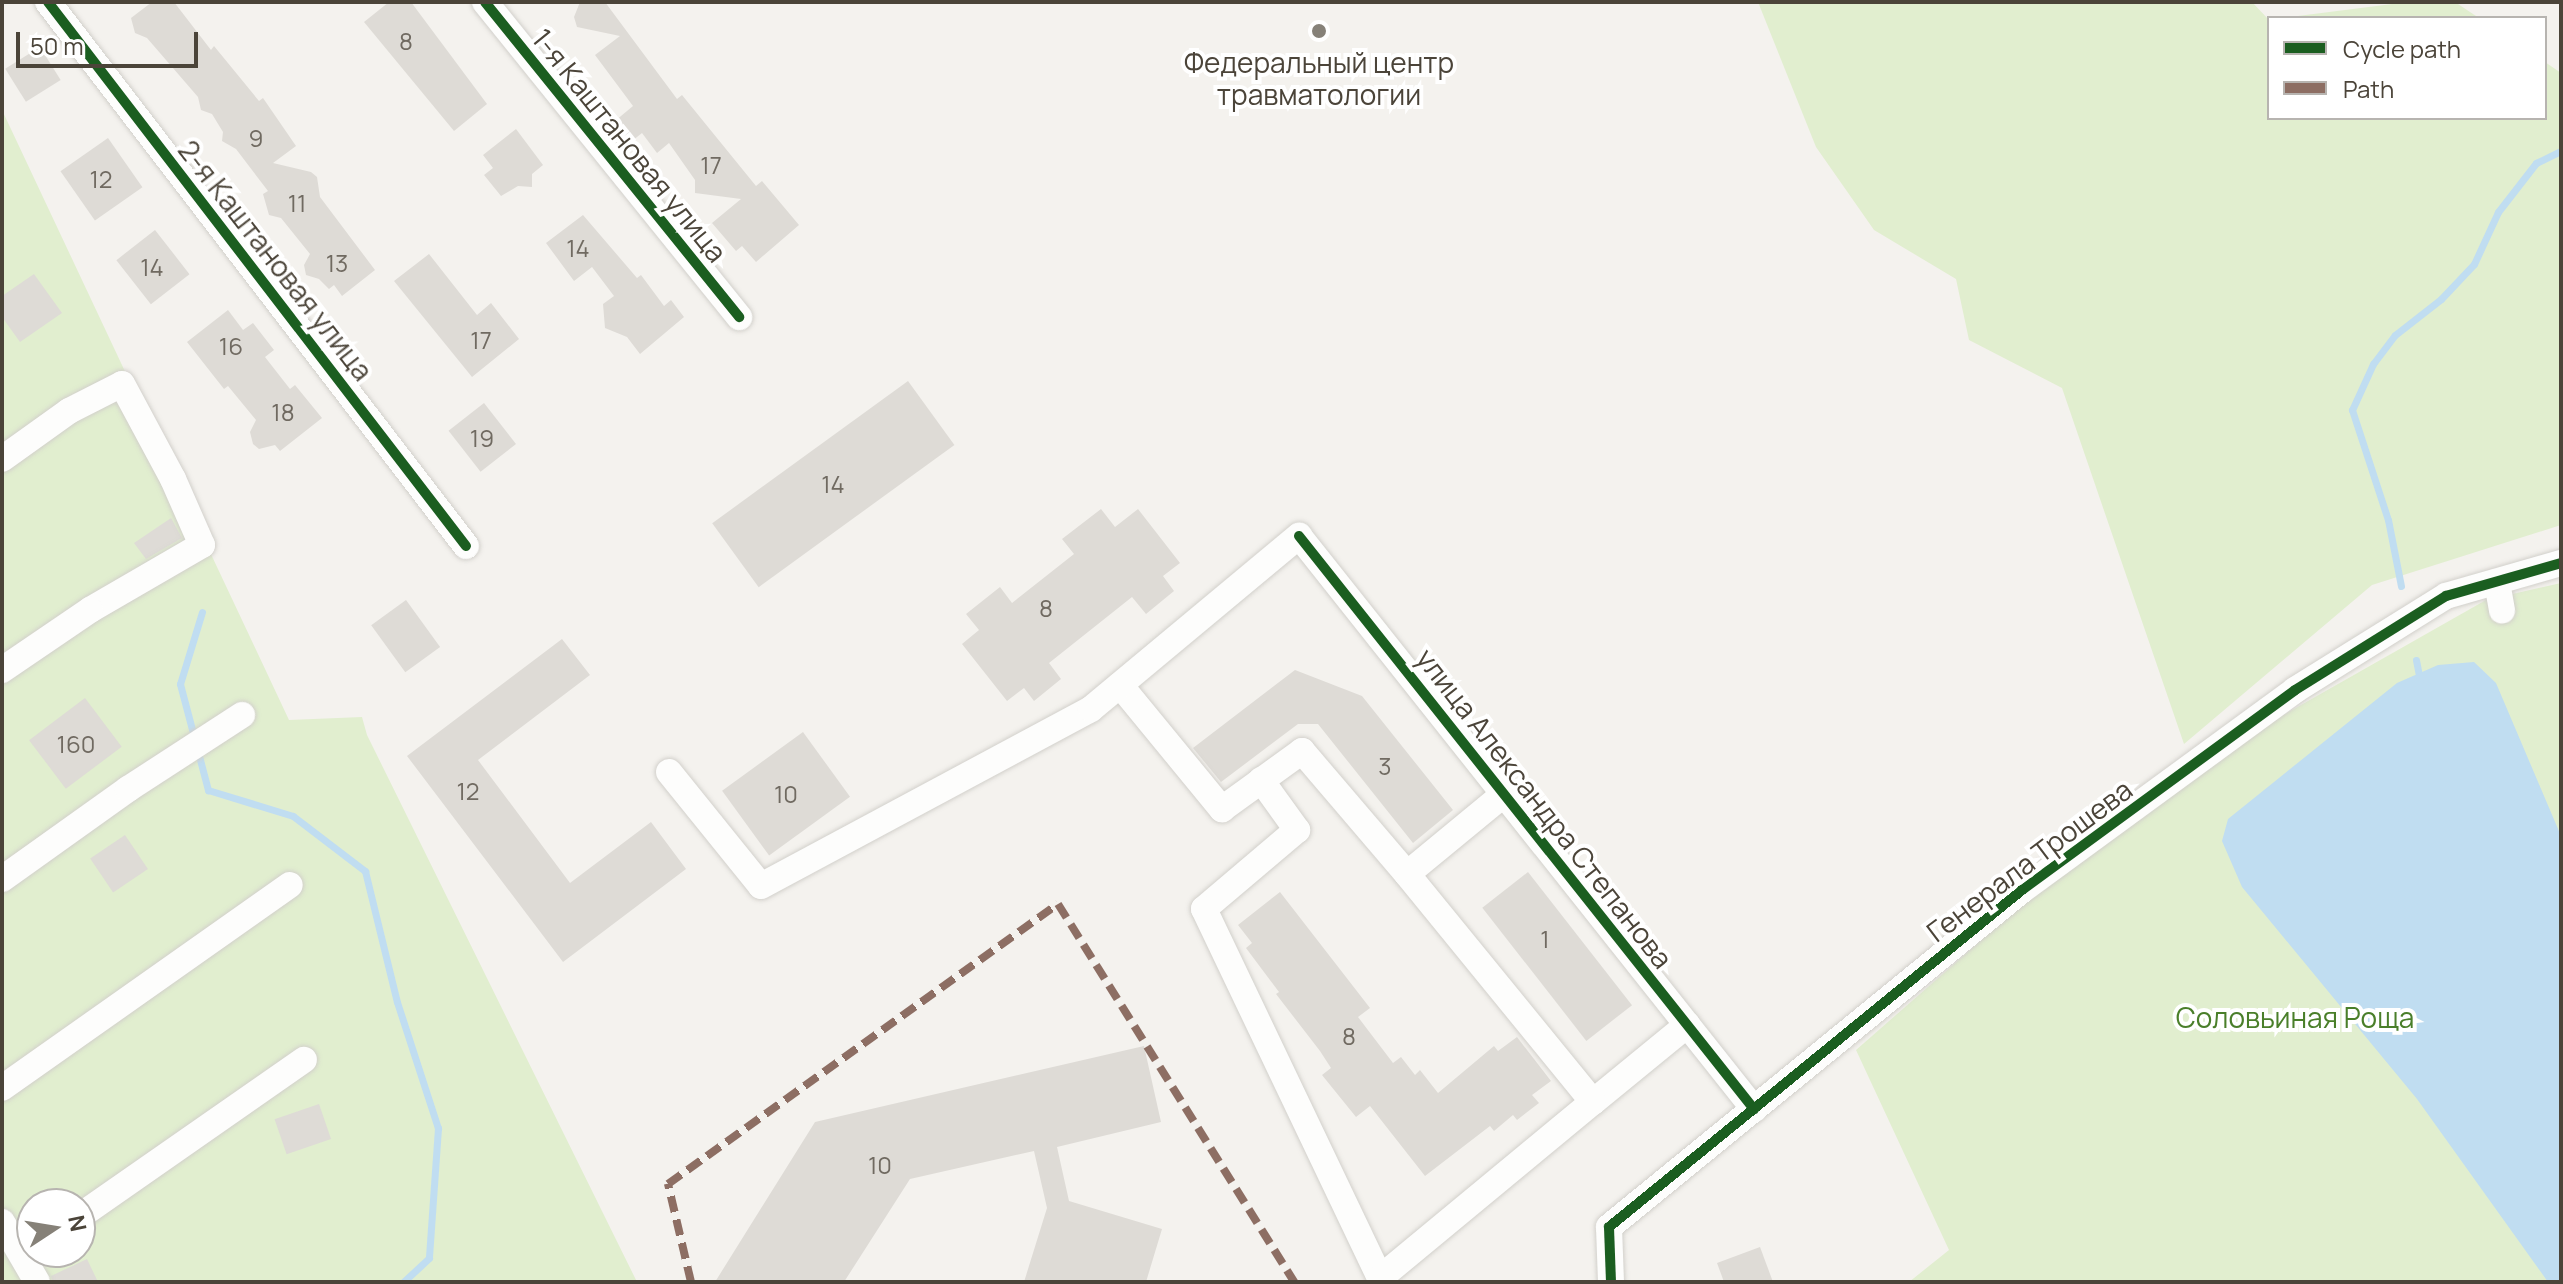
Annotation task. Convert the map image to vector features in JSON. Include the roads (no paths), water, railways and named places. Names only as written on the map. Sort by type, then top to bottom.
[{"type":"street","name":"2-я Каштановая улица","points":[[48,2],[466,546]]},
{"type":"street","name":"1-я Каштановая улица","points":[[485,2],[739,317]]},
{"type":"street","points":[[2,459],[69,411],[122,384],[173,479],[202,545],[90,610],[2,670]]},
{"type":"street","name":"улица Александра Степанова","points":[[1120,685],[1299,536],[1754,1109]]},
{"type":"street","name":"Генерала Трошева","points":[[1611,1282],[1609,1227],[2022,890],[2295,690],[2446,596],[2561,563]]},
{"type":"street","points":[[2497,582],[2502,611]]},
{"type":"street","points":[[669,772],[761,886],[1091,709],[1120,685],[1222,809],[1302,751],[1593,1102]]},
{"type":"street","points":[[2,879],[128,789],[242,715]]},
{"type":"street","points":[[1261,780],[1297,830],[1204,909],[1381,1280],[1687,1025]]},
{"type":"street","points":[[1407,874],[1504,794]]},
{"type":"street","points":[[2,1088],[290,885]]},
{"type":"street","points":[[96,1205],[304,1060]]},
{"type":"street","points":[[2,1222],[16,1239]]},
{"type":"water","points":[[2474,662],[2496,683],[2561,836],[2561,1282],[2548,1282],[2417,1099],[2242,887],[2222,841],[2228,819],[2397,683],[2438,665]]},
{"type":"waterway","points":[[2401,586],[2388,520],[2352,410],[2373,364],[2395,335],[2441,299],[2474,264],[2498,212],[2536,163],[2561,151]]},
{"type":"waterway","points":[[202,612],[180,684],[208,790],[293,816],[365,871],[397,1002],[438,1128],[429,1258],[403,1282]]},
{"type":"waterway","points":[[2416,660],[2420,681]]},
{"type":"place","name":"Федеральный центр травматологии","points":[[1319,31]]},
{"type":"park label","name":"Соловьиная Роща","points":[[2295,1017]]}]
